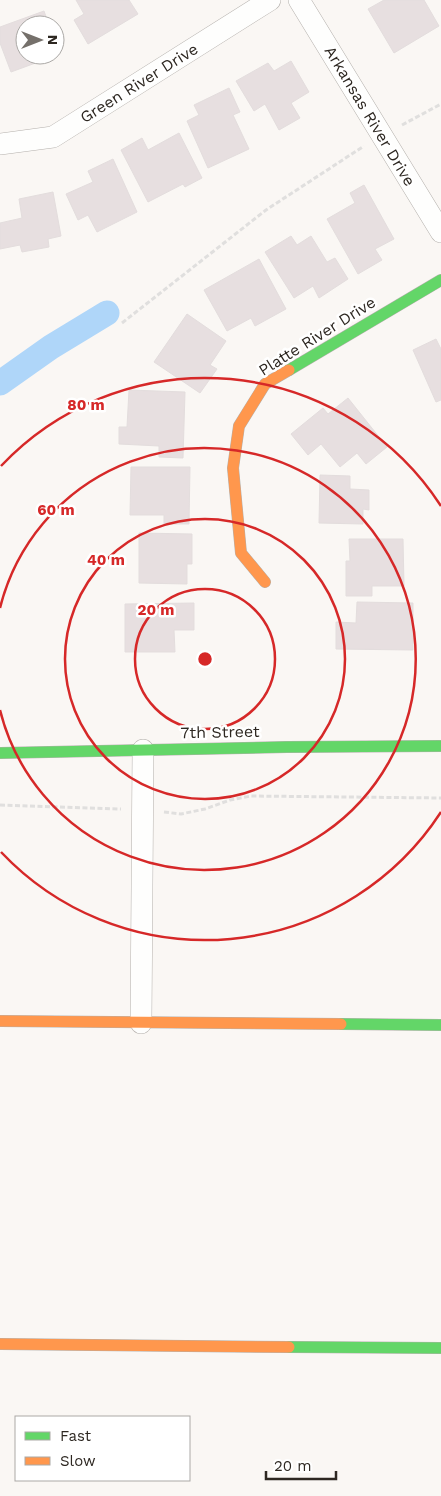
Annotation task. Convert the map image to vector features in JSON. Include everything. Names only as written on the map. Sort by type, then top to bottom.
[{"type":"street","name":"Green River Drive","points":[[0,144],[52,137],[270,0]]},
{"type":"street","name":"Arkansas River Drive","points":[[299,0],[441,232]]},
{"type":"street","name":"Platte River Drive","points":[[265,582],[241,553],[233,468],[239,426],[265,384],[441,280]]},
{"type":"street","name":"7th Street","points":[[0,753],[296,746],[441,746]]},
{"type":"street","points":[[141,1023],[143,750]]},
{"type":"street","points":[[0,1022],[441,1025]]},
{"type":"street","points":[[0,1344],[441,1348]]},
{"type":"path","points":[[122,323],[266,210],[352,153],[441,104]]},
{"type":"path","points":[[0,805],[143,810],[181,814],[251,796],[441,798]]},
{"type":"building","points":[[76,0],[129,0],[138,14],[88,44],[74,20],[84,14]]},
{"type":"building","points":[[384,0],[424,0],[439,26],[394,53],[368,9]]},
{"type":"building","points":[[44,11],[45,15],[33,15]]},
{"type":"building","points":[[15,22],[15,65],[30,65],[11,72],[0,43],[0,27]]},
{"type":"building","points":[[291,61],[309,92],[291,103],[300,118],[279,130],[265,104],[254,111],[236,81],[268,63],[274,71]]},
{"type":"building","points":[[229,88],[240,112],[233,115],[249,149],[208,168],[187,121],[199,115],[194,105]]},
{"type":"building","points":[[179,133],[202,178],[185,187],[183,184],[148,202],[121,150],[142,138],[148,150]]},
{"type":"building","points":[[113,159],[137,212],[97,232],[88,215],[78,220],[66,194],[93,182],[88,171]]},
{"type":"building","points":[[364,185],[394,239],[375,249],[382,260],[358,274],[327,219],[355,203],[350,193]]},
{"type":"building","points":[[53,192],[61,236],[48,239],[49,247],[22,252],[20,245],[0,249],[0,223],[22,218],[19,199]]},
{"type":"building","points":[[291,236],[297,245],[311,236],[327,262],[335,258],[348,279],[319,298],[313,286],[294,298],[265,252]]},
{"type":"building","points":[[259,259],[286,309],[255,326],[251,318],[227,331],[204,290]]},
{"type":"building","points":[[187,314],[226,341],[210,365],[217,369],[200,393],[154,362]]},
{"type":"building","points":[[436,339],[441,349],[441,400],[436,402],[413,350]]},
{"type":"building","points":[[129,390],[185,392],[183,458],[159,457],[159,446],[119,444],[119,427],[127,427]]},
{"type":"building","points":[[348,398],[387,447],[366,464],[357,453],[340,467],[321,444],[308,455],[291,434],[323,408],[328,414]]},
{"type":"building","points":[[131,467],[190,467],[189,524],[164,524],[164,515],[130,515]]},
{"type":"building","points":[[320,475],[350,476],[350,489],[369,490],[369,510],[363,509],[363,524],[319,523]]},
{"type":"building","points":[[139,533],[192,534],[192,564],[187,564],[187,584],[139,583]]},
{"type":"building","points":[[349,539],[403,539],[404,586],[372,586],[372,596],[346,596],[346,561],[350,561]]},
{"type":"building","points":[[357,602],[413,603],[413,650],[336,649],[336,622],[356,623]]},
{"type":"building","points":[[194,603],[194,630],[174,630],[175,652],[125,652],[125,604]]},
{"type":"waterway","points":[[0,383],[51,347],[107,313]]},
{"type":"traffic: fast","points":[[289,370],[441,280]]},
{"type":"traffic: fast","points":[[0,753],[441,746]]},
{"type":"traffic: fast","points":[[341,1024],[441,1025]]},
{"type":"traffic: fast","points":[[289,1347],[441,1348]]},
{"type":"traffic: slow","points":[[265,582],[241,553],[233,468],[239,426],[265,384],[289,370]]},
{"type":"traffic: slow","points":[[0,1021],[341,1024]]},
{"type":"traffic: slow","points":[[0,1344],[289,1347]]}]
